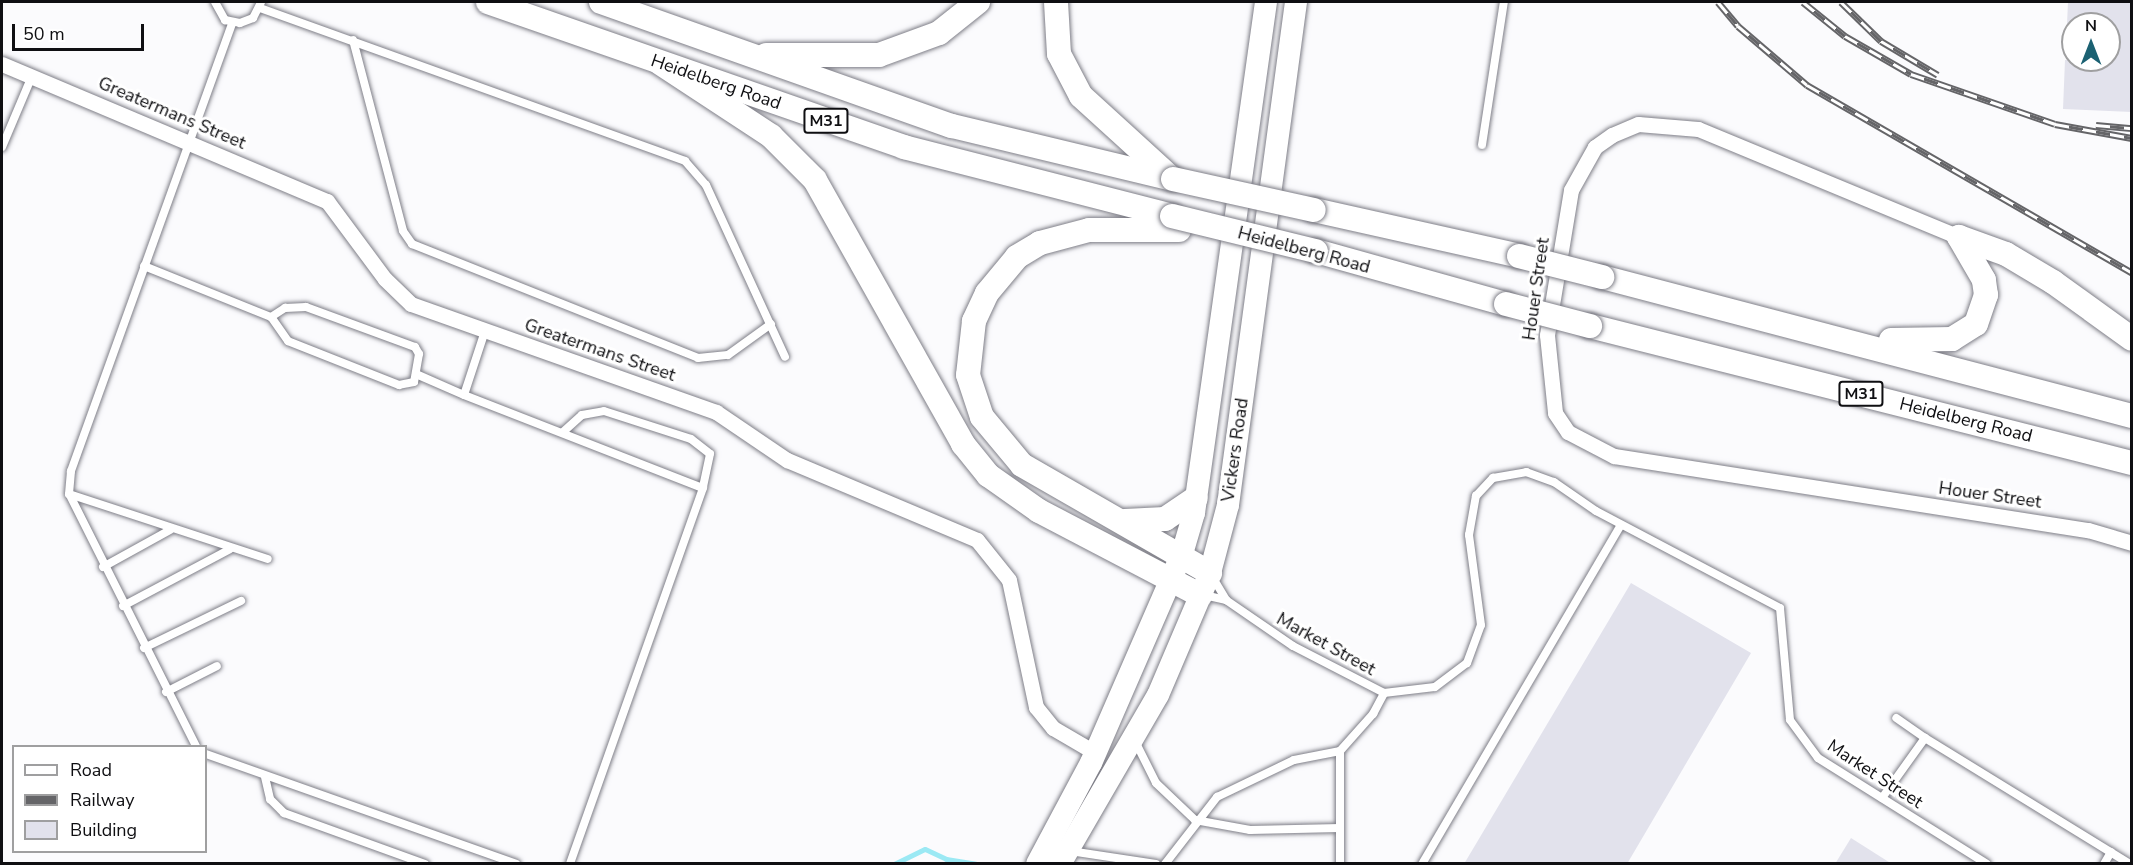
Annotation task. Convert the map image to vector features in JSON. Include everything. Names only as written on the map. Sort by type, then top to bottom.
[{"type":"main road","name":"Heidelberg Road","points":[[488,2],[660,63],[970,167],[1176,223],[1316,251],[1590,326],[2132,464]]},
{"type":"main road","name":"Heidelberg Road","points":[[601,2],[737,53],[952,126],[1173,179],[1519,256],[2132,416]]},
{"type":"main road","points":[[737,53],[879,55],[939,33],[978,2]]},
{"type":"main road","points":[[1056,2],[1059,54],[1081,96],[1173,179]]},
{"type":"main road","name":"Vickers Road","points":[[1037,864],[1096,753],[1182,554],[1196,498],[1266,2]]},
{"type":"main road","name":"Vickers Road","points":[[1064,857],[1135,740],[1210,573],[1228,505],[1296,2]]},
{"type":"main road","points":[[660,63],[771,136],[815,180],[963,444],[988,475],[1039,511],[1171,576],[1200,595]]},
{"type":"main road","points":[[1176,223],[1089,230],[1040,243],[999,276],[969,340],[973,393],[1001,444],[1055,486],[1125,521],[1210,573]]},
{"type":"main road","points":[[1802,330],[1915,342],[1952,339],[1968,331],[1983,311],[1986,295],[1977,263],[1959,237]]},
{"type":"main road","points":[[1959,237],[2043,276],[2132,339]]},
{"type":"main road","points":[[1125,521],[1165,519],[1196,498]]},
{"type":"street","name":"Greatermans Street","points":[[2,64],[327,201],[402,299],[485,331],[709,409],[787,460],[976,540],[1009,580],[1036,707],[1053,728],[1096,753]]},
{"type":"street","name":"Houer Street","points":[[1959,237],[1698,129],[1638,124],[1612,135],[1595,147],[1571,190],[1547,335],[1555,413],[1568,432],[1614,456],[2088,530],[2132,543]]},
{"type":"lane","points":[[215,2],[220,15],[232,23],[247,22],[260,5],[685,161],[706,185],[785,357]]},
{"type":"lane","points":[[1482,145],[1504,2]]},
{"type":"lane","points":[[195,745],[103,567],[69,494],[71,471],[232,23]]},
{"type":"lane","points":[[353,40],[403,231],[412,244],[698,358],[728,355],[771,324]]},
{"type":"lane","points":[[2,147],[32,76]]},
{"type":"lane","points":[[144,266],[271,317],[281,338],[366,372],[408,386],[416,374],[415,347],[306,307],[285,308],[271,317]]},
{"type":"lane","points":[[464,395],[485,331]]},
{"type":"lane","points":[[416,374],[703,488]]},
{"type":"lane","points":[[563,432],[582,415],[604,411],[691,439],[710,454],[703,488],[570,864]]},
{"type":"lane","name":"Market Street","points":[[1200,595],[1226,600],[1293,646],[1384,693],[1435,687],[1467,663],[1481,625],[1469,535],[1476,496],[1493,478],[1526,472],[1554,482],[1622,525],[1780,608],[1790,720],[1818,758],[1987,864]]},
{"type":"lane","points":[[69,494],[170,530],[268,559]]},
{"type":"lane","points":[[1422,864],[1622,525]]},
{"type":"lane","points":[[103,567],[170,530]]},
{"type":"lane","points":[[123,606],[230,549]]},
{"type":"lane","name":"Market Street","points":[[1210,573],[1226,600]]},
{"type":"lane","points":[[144,648],[241,601]]},
{"type":"lane","points":[[166,692],[217,666]]},
{"type":"lane","points":[[1165,864],[1195,820],[1248,778],[1294,760],[1340,751],[1373,714],[1384,693]]},
{"type":"lane","points":[[1896,718],[2130,864]]},
{"type":"lane","points":[[1882,798],[1925,738]]},
{"type":"lane","points":[[1135,740],[1156,783],[1195,820],[1250,830],[1340,828]]},
{"type":"lane","points":[[1340,751],[1340,864]]},
{"type":"lane","points":[[207,754],[511,863]]},
{"type":"lane","points":[[265,777],[270,799],[284,813],[425,864]]},
{"type":"lane","points":[[2104,864],[2111,852]]},
{"type":"lane","points":[[1064,857],[1156,864]]},
{"type":"building","points":[[2068,2],[2132,2],[2132,112],[2063,109],[2065,72],[2121,72],[2121,12],[2068,12]]},
{"type":"building","points":[[1631,583],[1751,653],[1627,864],[1464,864]]},
{"type":"building","points":[[1851,838],[1892,864],[1835,864]]},
{"type":"waterway","points":[[894,864],[925,849],[946,859],[976,864]]},
{"type":"railway","points":[[1718,2],[1738,26],[1807,85],[2132,273]]},
{"type":"railway","points":[[1803,2],[1845,36],[1911,74],[2055,124],[2132,138]]},
{"type":"railway","points":[[1841,2],[1881,41],[1938,75]]},
{"type":"railway","points":[[2096,125],[2132,128]]}]
